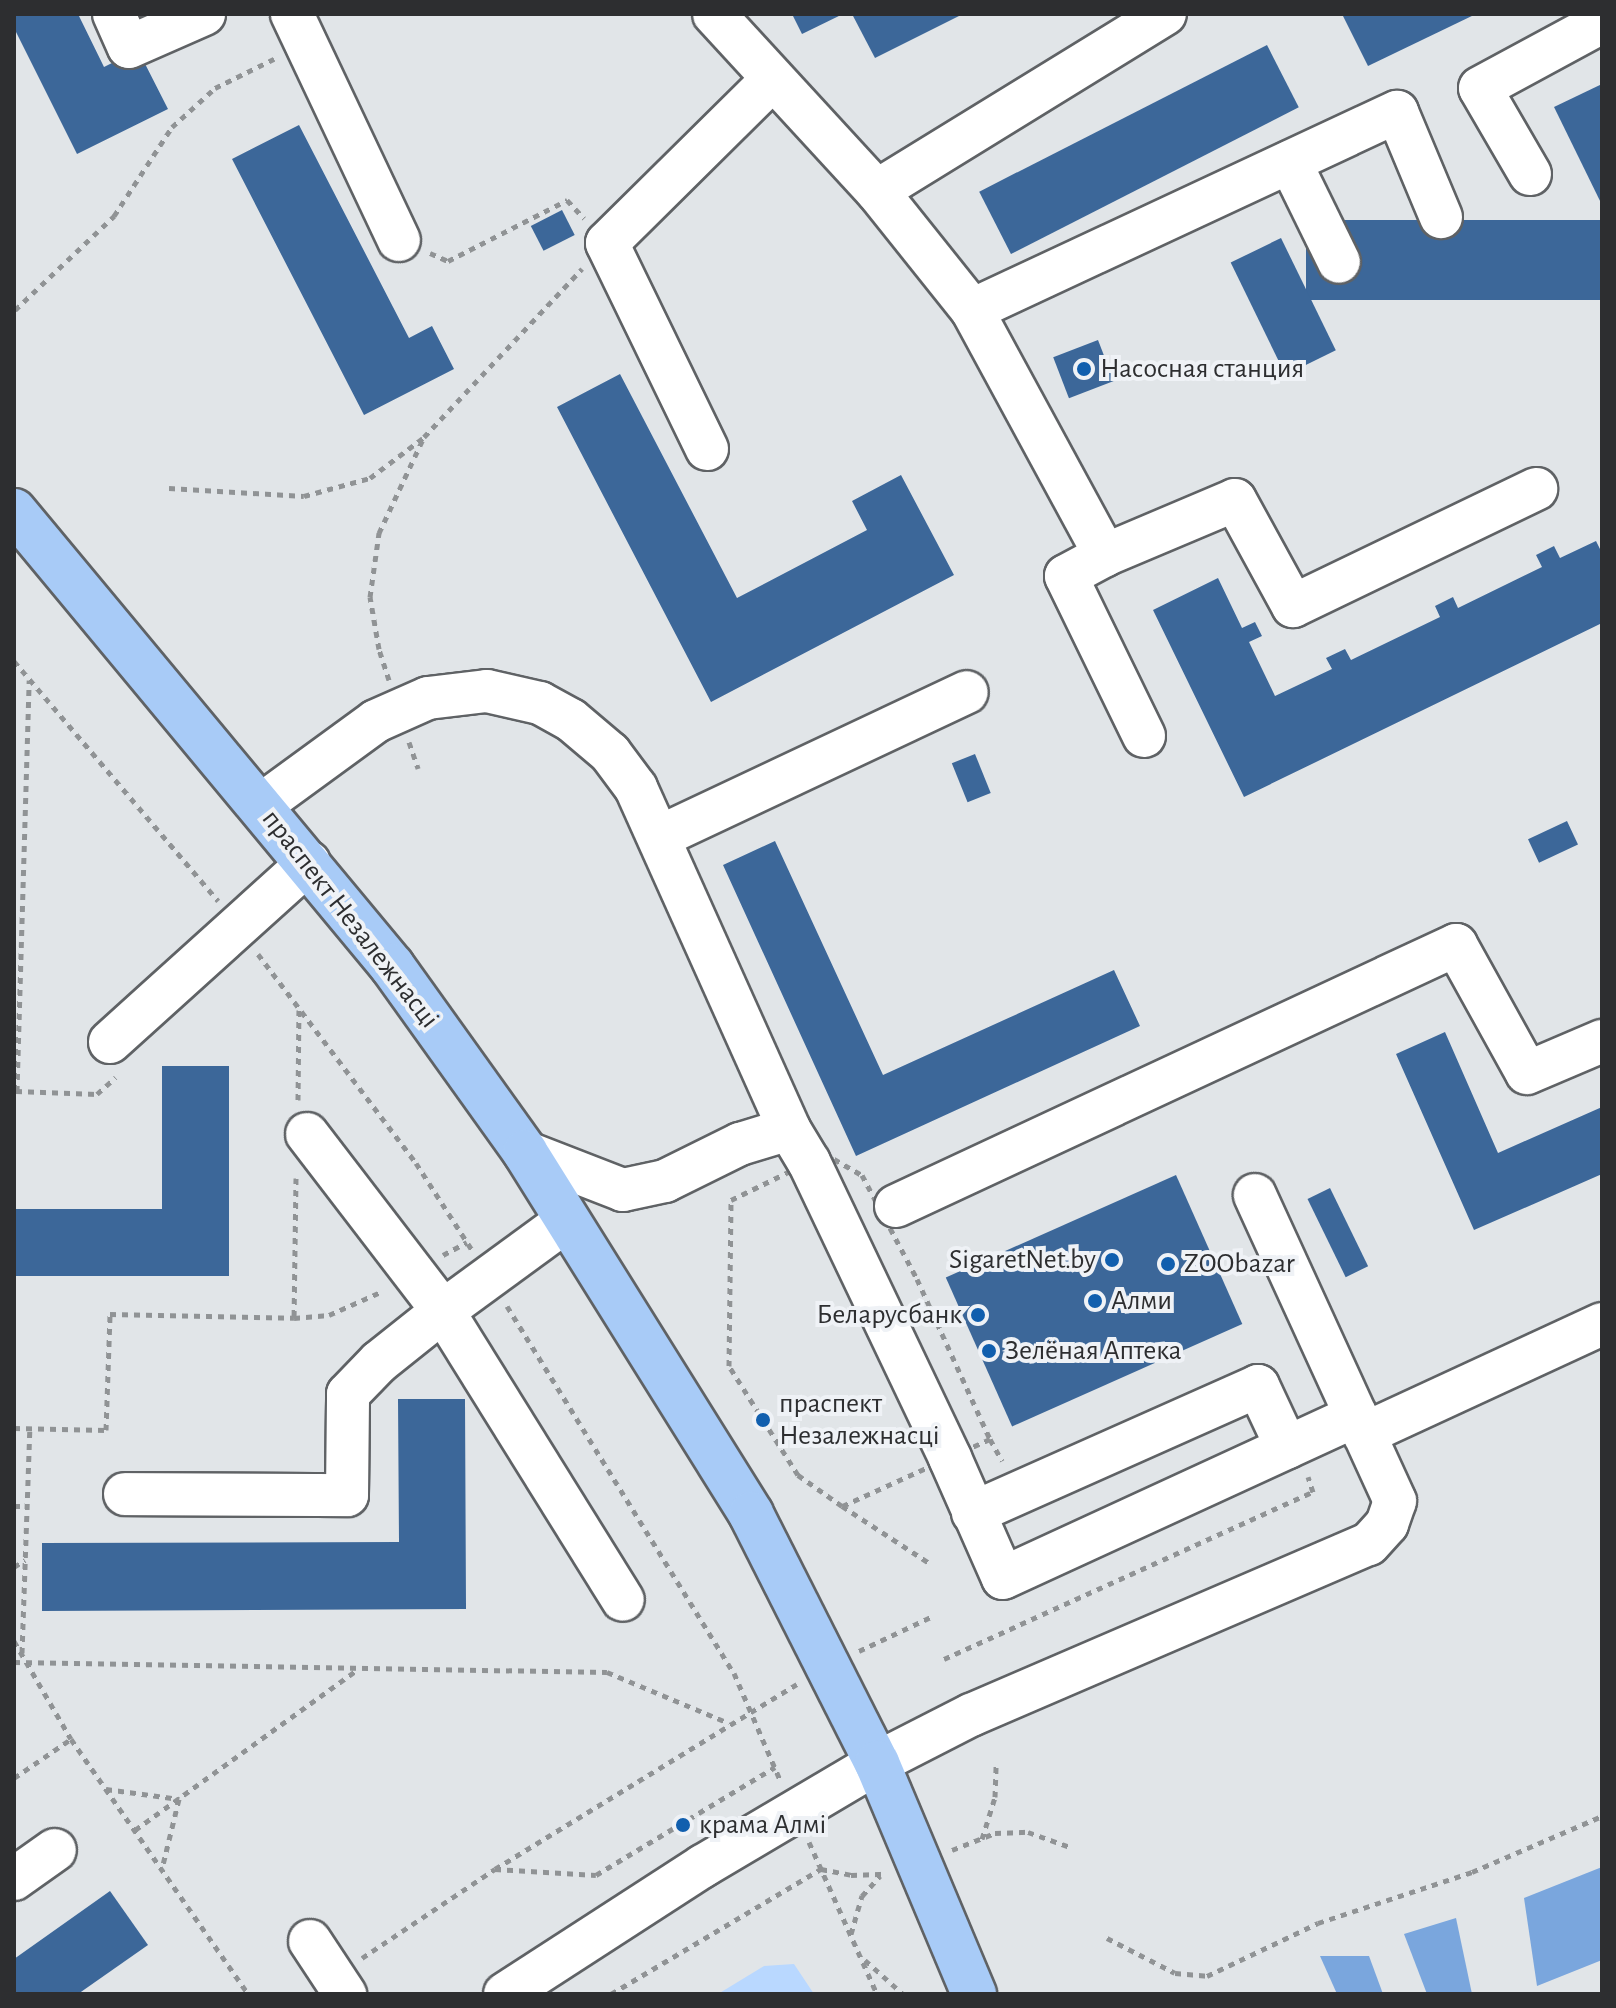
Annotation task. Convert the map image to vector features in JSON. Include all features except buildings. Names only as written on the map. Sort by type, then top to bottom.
[{"type":"main road","name":"праспект Незалежнасці","points":[[17,520],[309,862],[392,966],[525,1152],[751,1514],[877,1763],[922,1862],[974,1994]]},
{"type":"street","points":[[114,14],[129,47],[204,14]]},
{"type":"street","points":[[714,14],[877,191],[972,310],[1105,555]]},
{"type":"street","points":[[877,191],[1165,14]]},
{"type":"street","points":[[1530,174],[1480,88],[1602,22]]},
{"type":"street","points":[[299,28],[399,240]]},
{"type":"street","points":[[707,449],[607,243],[772,80]]},
{"type":"street","points":[[972,310],[1397,112],[1441,217]]},
{"type":"street","points":[[1290,162],[1339,262]]},
{"type":"street","points":[[1144,736],[1066,576],[1105,555],[1235,500],[1293,606],[1536,489]]},
{"type":"street","points":[[261,805],[376,721],[428,698],[487,691],[540,703],[571,720],[610,753],[636,788],[799,1146],[950,1458],[1003,1578],[1287,1448],[1360,1425],[1602,1324]]},
{"type":"street","points":[[659,837],[967,692]]},
{"type":"street","points":[[110,1042],[309,862]]},
{"type":"street","points":[[896,1206],[1456,945],[1527,1073],[1602,1041]]},
{"type":"street","points":[[307,1134],[443,1311],[623,1600]]},
{"type":"street","points":[[525,1152],[623,1190],[665,1181],[740,1144],[799,1146]]},
{"type":"street","points":[[505,1994],[703,1866],[877,1763],[971,1715],[1369,1544],[1387,1524],[1395,1501],[1255,1195]]},
{"type":"street","points":[[125,1494],[347,1495],[348,1394],[379,1362],[443,1311],[566,1221]]},
{"type":"street","points":[[973,1513],[1258,1386],[1287,1448]]},
{"type":"street","points":[[14,1879],[55,1850]]},
{"type":"street","points":[[310,1941],[340,1985]]},
{"type":"path","points":[[15,310],[114,216],[172,127],[215,88],[299,28]]},
{"type":"path","points":[[169,488],[304,496],[370,478],[424,437],[607,243],[567,200],[448,261],[399,240]]},
{"type":"path","points":[[418,768],[379,649],[370,597],[379,533],[424,437]]},
{"type":"path","points":[[17,1091],[29,679]]},
{"type":"path","points":[[842,1506],[990,1439],[917,1279],[862,1175],[834,1159],[799,1146],[731,1200],[729,1366],[798,1475],[842,1506],[929,1563]]},
{"type":"path","points":[[14,1428],[106,1430],[110,1314],[294,1318]]},
{"type":"path","points":[[22,1654],[30,1428]]},
{"type":"path","points":[[14,1506],[27,1506]]},
{"type":"path","points":[[14,1567],[25,1559]]},
{"type":"path","points":[[340,1985],[495,1869],[730,1723],[830,1665],[931,1617]]},
{"type":"path","points":[[14,1641],[71,1739],[248,1994]]},
{"type":"path","points":[[14,1662],[607,1672],[730,1723]]},
{"type":"path","points":[[135,1830],[357,1670]]},
{"type":"path","points":[[14,1778],[71,1739]]},
{"type":"path","points":[[982,1839],[995,1797],[996,1762]]},
{"type":"path","points":[[495,1869],[596,1875],[775,1767]]},
{"type":"path","points":[[106,1789],[179,1799]]},
{"type":"path","points":[[162,1870],[179,1799]]},
{"type":"path","points":[[1107,1938],[1175,1973],[1207,1976],[1318,1923],[1472,1872],[1602,1816]]},
{"type":"path","points":[[611,1994],[821,1869],[880,1876],[995,1833],[1028,1832],[1070,1847]]},
{"type":"path","points":[[851,1934],[862,1896],[880,1876]]},
{"type":"path","points":[[862,1958],[903,1994]]},
{"type":"shaded area","points":[[1602,1867],[1602,1960],[1537,1986],[1524,1898]]},
{"type":"shaded area","points":[[1456,1918],[1472,1994],[1427,1994],[1404,1934]]},
{"type":"shaded area","points":[[1320,1956],[1369,1956],[1383,1994],[1337,1994]]},
{"type":"shaded area","points":[[794,1964],[814,1994],[718,1994],[764,1966]]},
{"type":"place","name":"Насосная станция","points":[[1084,369]]},
{"type":"place","name":"SigaretNet.by","points":[[1112,1260]]},
{"type":"place","name":"ZOObazar","points":[[1168,1264]]},
{"type":"place","name":"Алми","points":[[1095,1301]]},
{"type":"place","name":"Беларусбанк","points":[[978,1315]]},
{"type":"place","name":"Зелёная Аптека","points":[[989,1351]]},
{"type":"place","name":"праспект Незалежнасці","points":[[763,1420]]},
{"type":"place","name":"крама Алмі","points":[[683,1825]]}]
